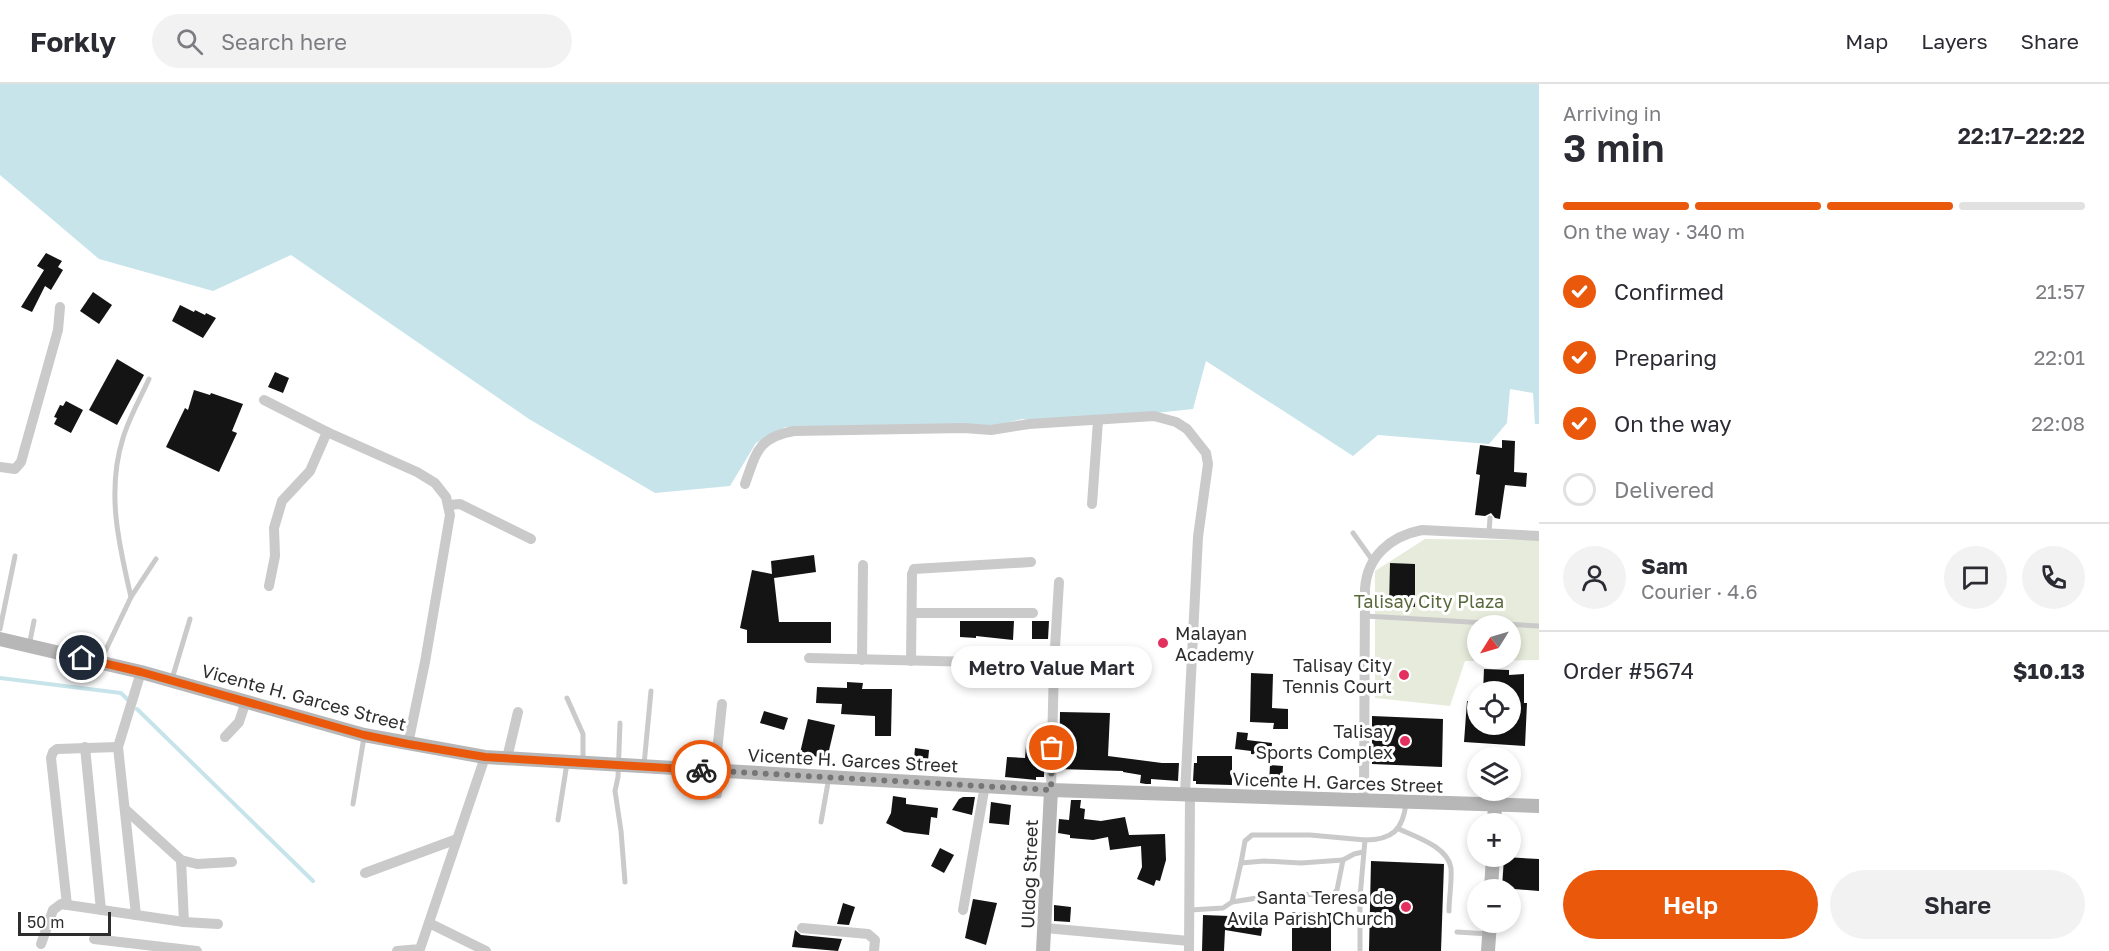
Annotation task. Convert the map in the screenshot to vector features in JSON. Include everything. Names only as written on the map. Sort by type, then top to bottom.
[{"type":"street","points":[[0,467],[15,469],[21,462],[58,330],[60,307]]},
{"type":"street","points":[[264,400],[327,432],[426,477],[441,490],[449,505],[450,514],[427,650],[408,744]]},
{"type":"street","points":[[745,484],[758,450],[765,441],[794,431],[964,428],[991,430],[1029,424],[1154,416],[1176,422],[1187,429],[1206,453],[1208,464],[1198,537],[1188,794],[1189,946],[1046,928]]},
{"type":"street","points":[[1092,504],[1098,421]]},
{"type":"street","points":[[269,586],[275,556],[274,528],[282,501],[310,471],[327,432]]},
{"type":"street","points":[[449,505],[460,504],[531,539]]},
{"type":"street","points":[[1364,800],[1365,589],[1366,575],[1372,561],[1388,544],[1410,532],[1422,530],[1539,536]]},
{"type":"street","points":[[911,662],[912,574],[914,569],[1031,562]]},
{"type":"street","points":[[862,565],[862,660]]},
{"type":"street","name":"Uldog Street","points":[[1043,951],[1046,928],[1054,664],[1059,582]]},
{"type":"street","points":[[913,613],[1033,613]]},
{"type":"street","name":"Vicente H. Garces Street","points":[[0,639],[172,680],[364,735],[485,757],[1051,790],[1539,806]]},
{"type":"street","points":[[809,658],[1054,664]]},
{"type":"street","points":[[136,915],[118,747],[141,672]]},
{"type":"street","points":[[225,736],[239,722],[246,701]]},
{"type":"street","points":[[719,771],[722,704]]},
{"type":"street","points":[[507,758],[518,712]]},
{"type":"street","points":[[85,747],[101,910]]},
{"type":"street","points":[[67,905],[51,758],[57,749],[118,747]]},
{"type":"street","points":[[397,951],[419,950],[485,757]]},
{"type":"street","points":[[963,910],[985,785]]},
{"type":"street","points":[[1495,805],[1495,813]]},
{"type":"street","points":[[126,810],[181,860],[197,864],[232,862]]},
{"type":"street","points":[[365,873],[457,839]]},
{"type":"street","points":[[181,860],[184,922]]},
{"type":"street","points":[[41,944],[53,910],[61,904],[184,922],[218,924]]},
{"type":"street","points":[[429,923],[486,951]]},
{"type":"street","points":[[802,928],[868,934],[875,940],[874,951]]},
{"type":"street","points":[[1488,951],[1490,933]]},
{"type":"street","points":[[93,939],[197,951]]},
{"type":"lane","points":[[131,597],[118,538],[113,488],[123,438],[149,379]]},
{"type":"lane","points":[[1489,533],[1490,518]]},
{"type":"lane","points":[[1353,533],[1372,561]]},
{"type":"lane","points":[[0,629],[15,556]]},
{"type":"lane","points":[[100,663],[131,597],[156,559]]},
{"type":"lane","points":[[1365,616],[1539,626]]},
{"type":"lane","points":[[172,680],[190,619]]},
{"type":"lane","points":[[29,646],[34,621]]},
{"type":"lane","points":[[644,766],[651,691]]},
{"type":"lane","points":[[567,698],[583,734],[583,763]]},
{"type":"lane","points":[[620,723],[615,791],[626,882]]},
{"type":"lane","points":[[353,804],[364,735]]},
{"type":"lane","points":[[558,820],[567,762]]},
{"type":"lane","points":[[705,796],[719,796],[719,771]]},
{"type":"lane","points":[[821,822],[829,777]]},
{"type":"lane","points":[[1232,903],[1245,841],[1252,835],[1374,840],[1390,836],[1399,829],[1405,815],[1406,802]]},
{"type":"lane","points":[[1399,829],[1427,842],[1443,853],[1448,860],[1451,867],[1449,912]]},
{"type":"lane","points":[[1360,951],[1360,897],[1365,840]]},
{"type":"lane","points":[[1241,863],[1343,860],[1363,852]]},
{"type":"lane","points":[[1190,910],[1223,908],[1232,903],[1282,894],[1332,895],[1337,890],[1343,860]]},
{"type":"lane","points":[[1457,932],[1467,931]]},
{"type":"green space","name":"Talisay City Plaza","points":[[1425,539],[1539,540],[1539,660],[1521,660],[1521,615],[1467,615],[1467,661],[1465,661],[1450,706],[1375,698],[1375,571]]},
{"type":"water","points":[[0,84],[1539,84],[1539,424],[1535,424],[1533,393],[1510,389],[1507,423],[1489,444],[1378,435],[1353,456],[1206,361],[1193,409],[1072,422],[1022,419],[985,428],[785,427],[756,443],[730,486],[655,493],[529,419],[291,255],[213,291],[99,259],[0,175]]},
{"type":"building","points":[[46,253],[62,261],[58,267],[63,270],[51,290],[45,286],[32,312],[21,307],[44,270],[37,266]]},
{"type":"building","points":[[93,292],[112,305],[99,324],[80,311]]},
{"type":"building","points":[[180,305],[194,312],[195,310],[205,315],[206,313],[216,318],[203,338],[172,321]]},
{"type":"building","points":[[117,359],[144,375],[117,425],[89,410]]},
{"type":"building","points":[[275,372],[289,378],[283,393],[268,387]]},
{"type":"building","points":[[194,390],[243,404],[232,431],[237,433],[219,472],[166,447],[185,408],[188,410]]},
{"type":"building","points":[[66,401],[83,410],[71,433],[54,424],[57,418],[54,417],[60,405],[63,406]]},
{"type":"building","points":[[1502,440],[1515,441],[1514,472],[1527,473],[1526,487],[1505,485],[1500,519],[1495,518],[1491,513],[1485,516],[1475,515],[1480,475],[1476,474],[1480,445],[1502,448]]},
{"type":"building","points":[[814,555],[816,572],[774,578],[779,622],[831,622],[831,643],[747,643],[747,630],[740,628],[752,570],[772,574],[771,561]]},
{"type":"building","points":[[1390,563],[1415,564],[1415,607],[1389,606]]},
{"type":"building","points":[[960,621],[1014,621],[1013,640],[976,636],[976,638],[960,637]]},
{"type":"building","points":[[1032,621],[1049,621],[1048,639],[1032,639]]},
{"type":"building","points":[[1484,669],[1509,670],[1509,675],[1524,674],[1524,703],[1527,703],[1525,746],[1464,742],[1467,701],[1467,735],[1521,735],[1521,681],[1483,681]]},
{"type":"building","points":[[1251,673],[1273,674],[1272,708],[1288,709],[1288,729],[1273,729],[1274,723],[1250,722]]},
{"type":"building","points":[[847,682],[863,683],[862,689],[892,689],[891,736],[875,736],[875,716],[841,714],[842,704],[816,703],[817,687],[847,688]]},
{"type":"building","points":[[764,711],[788,718],[784,730],[760,723]]},
{"type":"building","points":[[1060,712],[1110,713],[1108,756],[1179,763],[1178,781],[1151,779],[1151,784],[1146,784],[1140,783],[1141,775],[1123,771],[1059,769]]},
{"type":"building","name":"Talisay Sports Complex","points":[[1372,716],[1443,719],[1442,767],[1372,764]]},
{"type":"building","points":[[808,719],[835,725],[827,759],[800,753]]},
{"type":"building","points":[[1237,732],[1248,733],[1247,740],[1272,743],[1271,756],[1251,754],[1251,751],[1235,749]]},
{"type":"building","points":[[1038,733],[1045,733],[1044,777],[1036,777],[1036,780],[1005,777],[1007,757],[1025,758],[1026,746],[1038,746]]},
{"type":"building","points":[[915,748],[929,750],[927,772],[913,771]]},
{"type":"building","points":[[1197,756],[1232,756],[1232,785],[1196,784],[1196,781],[1193,781],[1194,763],[1197,763]]},
{"type":"building","points":[[1270,765],[1283,766],[1282,784],[1269,783]]},
{"type":"building","points":[[893,796],[906,798],[906,804],[938,808],[937,818],[931,817],[929,835],[904,832],[886,823],[891,813]]},
{"type":"building","points":[[963,797],[975,797],[972,815],[952,810]]},
{"type":"building","points":[[1071,800],[1081,800],[1080,808],[1085,809],[1084,819],[1101,821],[1125,817],[1129,835],[1165,834],[1166,860],[1160,881],[1156,880],[1154,886],[1137,879],[1142,867],[1141,846],[1110,850],[1108,837],[1093,840],[1070,838],[1070,835],[1058,833],[1059,819],[1069,820]]},
{"type":"building","points":[[991,802],[1011,805],[1009,825],[989,823]]},
{"type":"building","points":[[940,848],[954,855],[944,873],[931,866]]},
{"type":"building","points":[[1521,858],[1539,859],[1539,891],[1521,890],[1521,879],[1503,879],[1503,867],[1521,867]]},
{"type":"building","name":"Santa Teresa de Avila Parish Church","points":[[1371,861],[1444,864],[1441,951],[1369,951]]},
{"type":"building","points":[[973,899],[997,903],[986,945],[965,938]]},
{"type":"building","points":[[843,903],[855,907],[849,925],[837,924]]},
{"type":"building","points":[[1054,905],[1071,907],[1070,922],[1054,921]]},
{"type":"building","points":[[1230,912],[1264,917],[1261,936],[1225,930],[1224,951],[1202,951],[1203,915],[1229,916]]},
{"type":"building","points":[[1292,912],[1331,913],[1331,951],[1292,951]]},
{"type":"building","points":[[795,930],[801,935],[842,939],[838,951],[792,947]]},
{"type":"waterway","points":[[0,678],[121,693],[129,701]]},
{"type":"waterway","points":[[137,709],[313,881]]},
{"type":"way so far","points":[[701,770],[1051,790],[1052,748]]},
{"type":"place","name":"Malayan Academy","points":[[1163,643]]},
{"type":"place","name":"Talisay City Tennis Court","points":[[1404,675]]},
{"type":"place","name":"Talisay Sports Complex","points":[[1405,741]]},
{"type":"place","name":"Metro Value Mart","points":[[1052,748]]},
{"type":"place","name":"Santa Teresa de Avila Parish Church","points":[[1406,907]]},
{"type":"route","points":[[82,658],[141,672],[364,735],[408,744],[485,757],[701,770]]}]
